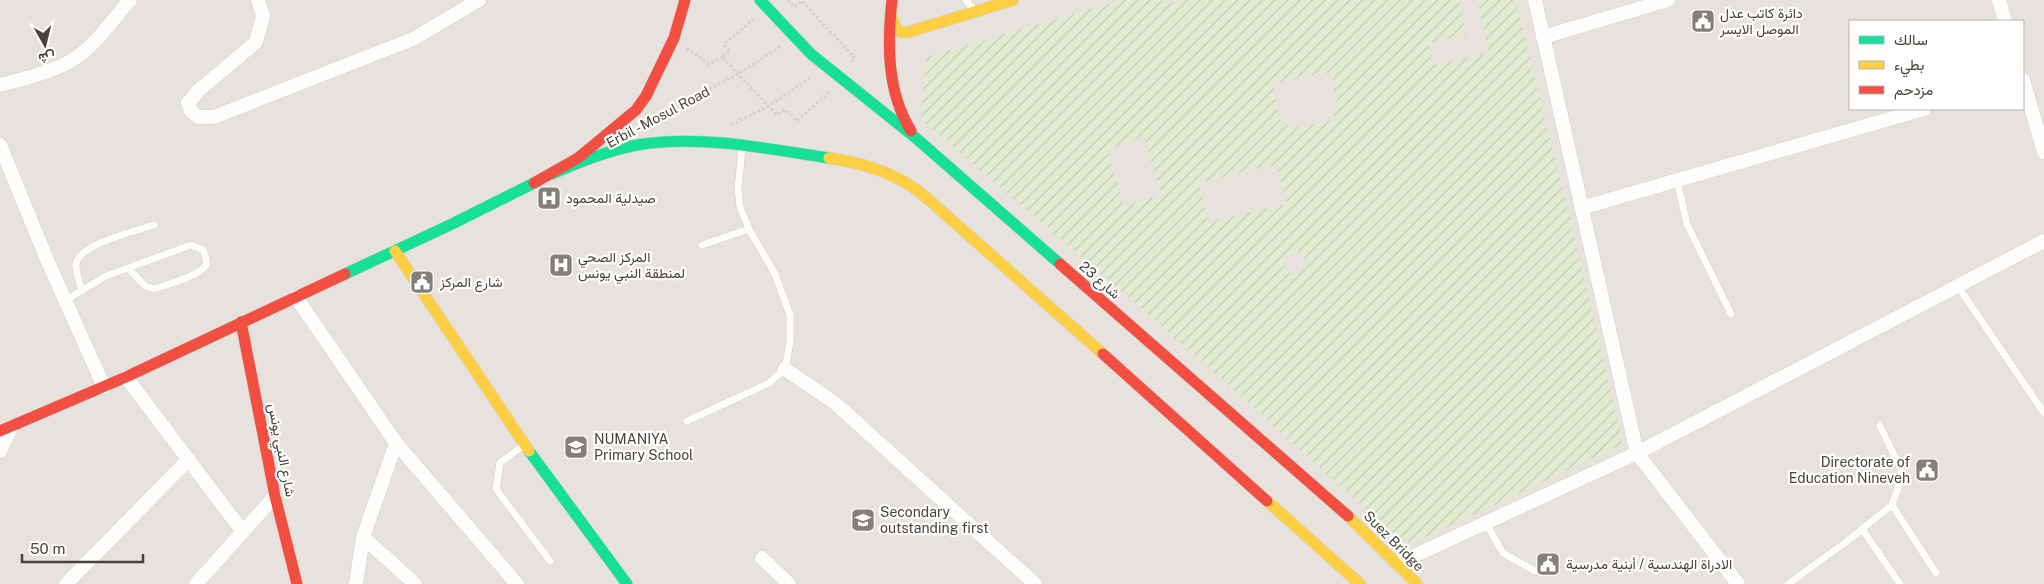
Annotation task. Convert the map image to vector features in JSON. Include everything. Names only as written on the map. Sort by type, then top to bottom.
[{"type":"main road","points":[[552,174],[578,158],[636,110],[653,83],[674,38],[685,0]]},
{"type":"main road","points":[[892,0],[890,15],[892,60],[897,101],[901,116],[917,139]]},
{"type":"main road","points":[[890,15],[896,30],[904,33],[1013,0]]},
{"type":"main road","name":"شارع 23","points":[[763,4],[794,38],[826,67],[917,139],[1351,519]]},
{"type":"main road","points":[[6,429],[126,377],[394,251],[552,174],[602,153],[641,144],[691,141],[742,146],[838,160],[878,169],[901,179],[933,202],[1360,584]]},
{"type":"main road","points":[[394,251],[524,444],[627,584]]},
{"type":"main road","name":"شارع النبي يونس","points":[[241,322],[275,496],[297,584]]},
{"type":"main road","points":[[1351,519],[1405,560],[1422,581]]},
{"type":"main road","name":"Suez Bridge","points":[[1351,519],[1422,581]]},
{"type":"main road","points":[[1316,545],[1350,584]]},
{"type":"street","points":[[0,85],[39,75],[76,57],[102,35],[130,0]]},
{"type":"street","points":[[258,0],[263,16],[256,42],[200,90],[188,103],[191,111],[198,117],[214,117],[412,39],[479,0]]},
{"type":"street","points":[[1535,0],[1580,208],[1637,453],[1738,584]]},
{"type":"street","points":[[1543,37],[1668,0]]},
{"type":"street","points":[[1999,0],[2006,20]]},
{"type":"street","points":[[2024,82],[2038,109],[2044,152]]},
{"type":"street","points":[[1580,208],[1921,110]]},
{"type":"street","points":[[0,145],[48,262],[104,387]]},
{"type":"street","points":[[1405,560],[1637,453],[2044,240]]},
{"type":"street","points":[[296,297],[396,443],[516,584]]},
{"type":"street","points":[[785,369],[835,403],[1035,584]]},
{"type":"street","points":[[126,377],[243,532]]},
{"type":"street","points":[[0,450],[6,429]]},
{"type":"street","points":[[356,584],[363,537],[396,443]]},
{"type":"street","points":[[66,584],[189,459]]},
{"type":"street","points":[[196,584],[275,496]]},
{"type":"street","points":[[363,537],[415,584]]},
{"type":"street","points":[[762,558],[789,584]]},
{"type":"lane","points":[[966,0],[975,11]]},
{"type":"lane","points":[[687,420],[769,383],[785,369],[790,342],[790,315],[775,274],[749,229],[740,207],[738,188],[742,146]]},
{"type":"lane","points":[[1677,180],[1687,224],[1731,314]]},
{"type":"lane","points":[[82,290],[76,264],[80,254],[93,246],[154,225]]},
{"type":"lane","points":[[702,245],[749,229]]},
{"type":"lane","points":[[66,300],[106,276],[191,245],[203,250],[207,258],[206,266],[198,273],[154,289],[146,286],[128,269]]},
{"type":"lane","points":[[1957,284],[2044,413]]},
{"type":"lane","points":[[1788,584],[1892,505],[1900,482],[1901,469],[1880,426]]},
{"type":"lane","points":[[524,444],[500,463],[496,489],[550,561]]},
{"type":"lane","points":[[1892,505],[1936,573]]},
{"type":"lane","points":[[1486,523],[1503,553],[1535,571]]},
{"type":"lane","points":[[1862,529],[1900,584]]},
{"type":"path","points":[[722,57],[777,115],[786,110],[797,121],[816,106],[856,65],[851,60],[854,57],[802,1],[795,7],[788,0]]},
{"type":"path","points":[[674,38],[709,64],[730,52],[724,44],[737,35],[763,4]]},
{"type":"path","name":"Erbil - Mosul Road","points":[[645,124],[738,74],[762,58]]},
{"type":"path","points":[[730,126],[769,106],[797,87]]},
{"type":"shaded area","points":[[0,0],[2044,0],[2044,584],[0,584]]},
{"type":"green space","points":[[1121,0],[1159,0],[1168,4],[1181,0],[1459,0],[1466,35],[1428,43],[1433,65],[1489,53],[1477,0],[1515,0],[1574,235],[1623,444],[1413,543],[1397,537],[1187,348],[921,119],[926,57]],"holes":[[[1331,72],[1338,108],[1333,109],[1335,120],[1288,129],[1287,119],[1279,120],[1273,83]],[[1144,137],[1161,195],[1124,206],[1107,149]],[[1277,164],[1286,204],[1208,222],[1199,183]],[[1297,252],[1304,256],[1307,266],[1299,275],[1291,274],[1284,267],[1286,256]]]},
{"type":"traffic: fast","points":[[760,0],[811,54],[917,139],[1060,264]]},
{"type":"traffic: fast","points":[[552,174],[608,152],[643,144],[666,142],[689,141],[736,144],[829,158]]},
{"type":"traffic: fast","points":[[345,274],[534,183]]},
{"type":"traffic: fast","points":[[529,451],[627,584]]},
{"type":"traffic: slow","points":[[891,15],[896,29],[901,32],[909,32],[1013,0]]},
{"type":"traffic: slow","points":[[829,158],[877,169],[899,179],[920,192],[1103,354]]},
{"type":"traffic: slow","points":[[395,251],[529,451]]},
{"type":"traffic: slow","points":[[1267,501],[1360,584]]},
{"type":"traffic: slow","points":[[1348,516],[1417,584]]},
{"type":"traffic: jam","points":[[534,183],[578,158],[636,110],[646,96],[674,38],[685,0]]},
{"type":"traffic: jam","points":[[892,0],[889,51],[893,84],[903,116],[911,131]]},
{"type":"traffic: jam","points":[[1060,264],[1348,516]]},
{"type":"traffic: jam","points":[[0,431],[126,377],[345,274]]},
{"type":"traffic: jam","points":[[241,322],[275,496],[297,584]]},
{"type":"traffic: jam","points":[[1103,354],[1267,501]]},
{"type":"place","name":"دائرة كاتب عدل الموصل الايسر","points":[[1703,21]]},
{"type":"place","name":"صيدلية المحمود","points":[[549,198]]},
{"type":"place","name":"المركز الصحي لمنطقة النبي يونس","points":[[561,265]]},
{"type":"place","name":"شارع المركز","points":[[422,282]]},
{"type":"place","name":"NUMANIYA Primary School","points":[[576,447]]},
{"type":"place","name":"Directorate of Education Nineveh","points":[[1927,470]]},
{"type":"place","name":"Secondary outstanding first","points":[[863,520]]},
{"type":"place","name":"الادراة الهندسية / أبنية مدرسية","points":[[1548,564]]}]
